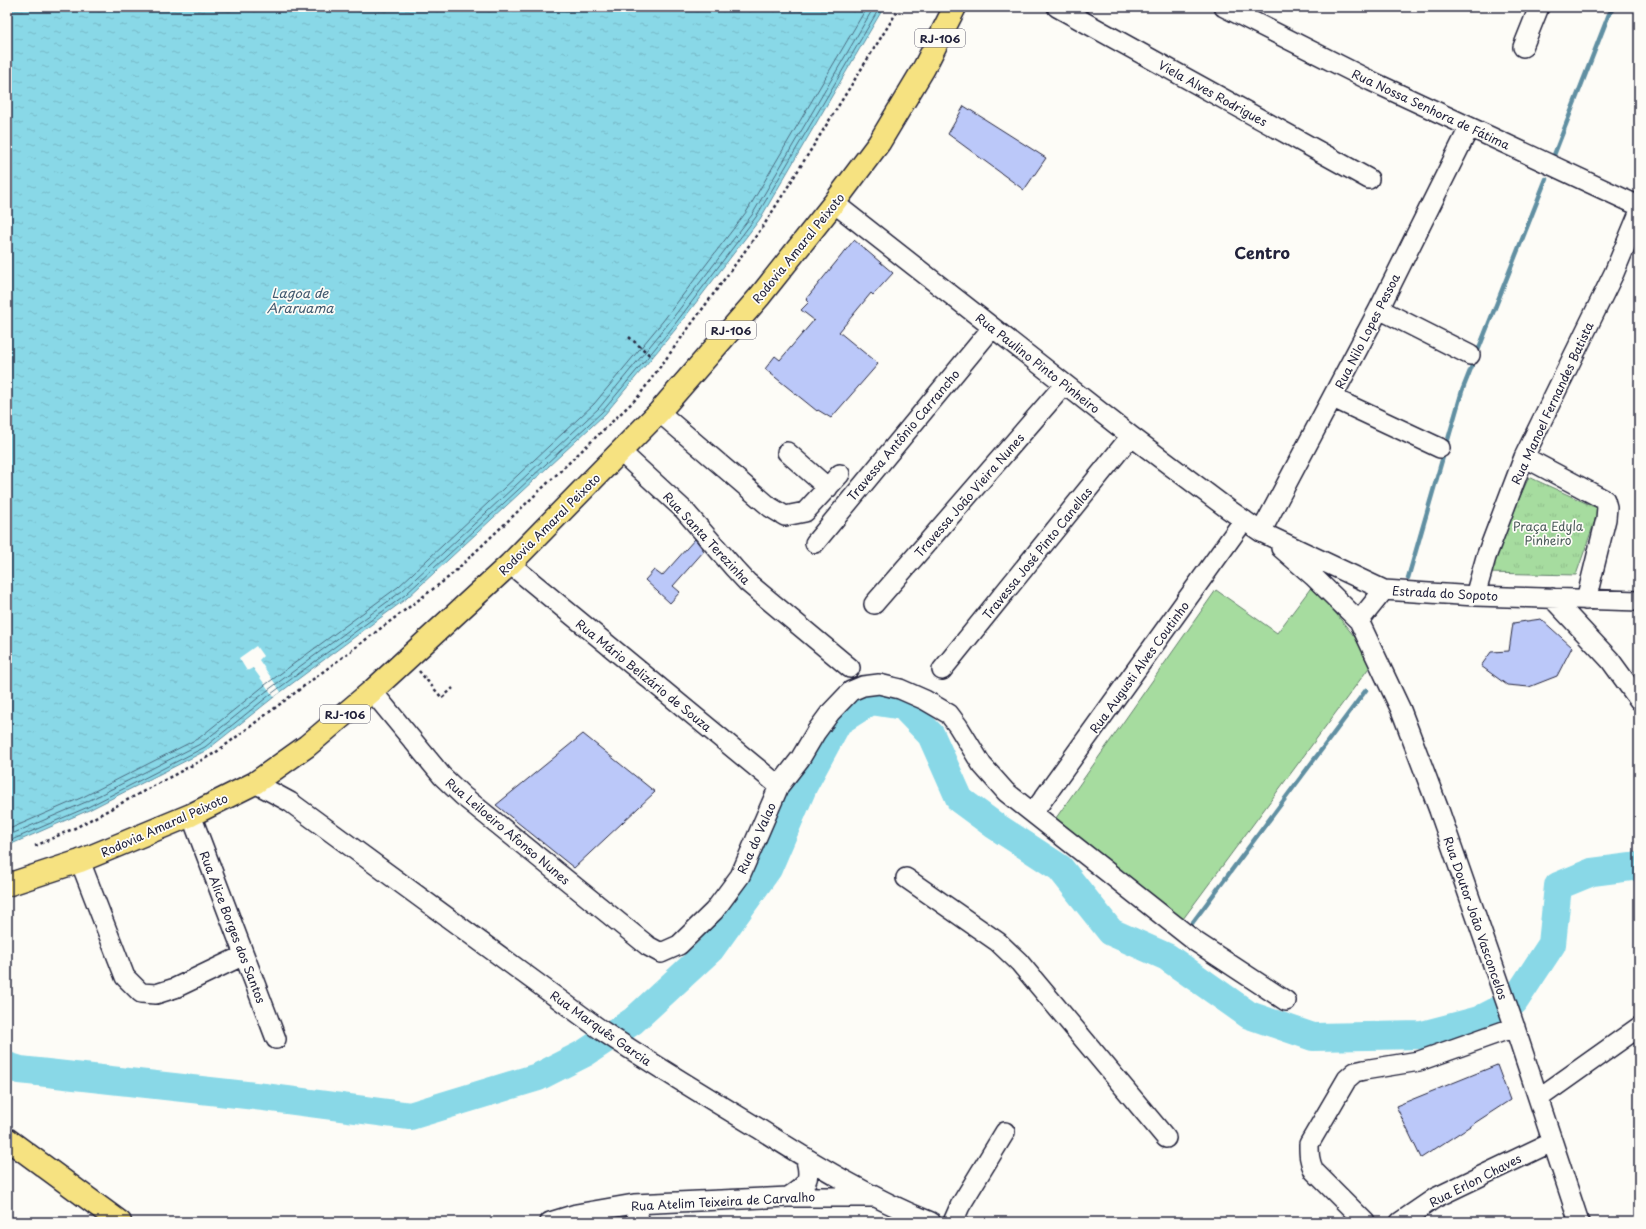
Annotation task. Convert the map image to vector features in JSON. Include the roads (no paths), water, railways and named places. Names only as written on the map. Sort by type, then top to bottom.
[{"type":"main road","name":"Rodovia Amaral Peixoto","points":[[7,885],[80,862],[191,815],[255,783],[307,746],[372,691],[510,564],[659,412],[760,296],[834,203],[879,143],[924,68],[955,7]]},
{"type":"main road","points":[[7,1139],[120,1222]]},
{"type":"street","name":"Viela Alves Rodrigues","points":[[1056,7],[1369,179]]},
{"type":"street","name":"Rua Nossa Senhora de Fátima","points":[[1224,7],[1371,81],[1469,128],[1639,206]]},
{"type":"street","points":[[1523,47],[1539,7]]},
{"type":"street","name":"Rua Nilo Lopes Pessoa","points":[[1261,532],[1333,398],[1469,128]]},
{"type":"street","name":"Rua Paulino Pinto Pinheiro","points":[[834,203],[1064,385],[1244,520]]},
{"type":"street","name":"Rua Manoel Fernandes Batista","points":[[1475,596],[1486,557],[1524,457],[1614,273],[1639,213]]},
{"type":"street","points":[[1379,308],[1470,355]]},
{"type":"street","name":"Travessa Antônio Carrancho","points":[[815,543],[992,328]]},
{"type":"street","name":"Travessa João Vieira Nunes","points":[[874,604],[1064,385]]},
{"type":"street","points":[[1333,398],[1440,448]]},
{"type":"street","points":[[659,412],[770,507],[785,516],[805,512],[840,474]]},
{"type":"street","name":"Travessa José Pinto Canellas","points":[[942,670],[1131,436]]},
{"type":"street","name":"Rua Santa Terezinha","points":[[621,452],[684,510],[747,582],[850,668]]},
{"type":"street","points":[[787,452],[828,488]]},
{"type":"street","points":[[1524,457],[1605,500],[1607,507],[1606,519],[1586,600]]},
{"type":"street","name":"Estrada do Sopoto","points":[[1244,520],[1261,532],[1384,590],[1475,596],[1639,601]]},
{"type":"street","name":"Rua Augusti Alves Coutinho","points":[[1033,813],[1244,520]]},
{"type":"street","points":[[1261,532],[1313,576],[1359,621],[1384,590]]},
{"type":"street","points":[[1313,576],[1312,568],[1316,563],[1327,562]]},
{"type":"street","name":"Rua Mário Belizário de Souza","points":[[510,564],[779,786]]},
{"type":"street","points":[[1552,598],[1610,660],[1639,700]]},
{"type":"street","name":"Rua Doutor João Vasconcelos","points":[[1359,621],[1389,683],[1410,732],[1439,810],[1514,1024],[1579,1222]]},
{"type":"street","name":"Rua do Valao","points":[[661,953],[679,945],[714,911],[740,876],[779,786],[800,759],[816,732],[830,713],[850,691],[863,686],[879,684],[900,689],[925,700],[949,714],[991,776],[1006,792],[1196,942],[1286,1001]]},
{"type":"street","name":"Rua Leiloeiro Afonso Nunes","points":[[372,691],[447,781],[463,796],[555,861],[648,946],[661,953]]},
{"type":"street","points":[[276,768],[290,802]]},
{"type":"street","name":"Rua Marquês Garcia","points":[[255,783],[290,802],[601,1030],[645,1059],[805,1158],[875,1196],[930,1222]]},
{"type":"street","name":"Rua Alice Borges dos Santos","points":[[191,815],[276,1039]]},
{"type":"street","points":[[80,862],[125,977],[141,993],[156,994],[175,988],[244,955]]},
{"type":"street","points":[[906,878],[998,942],[1018,962],[1166,1138]]},
{"type":"street","points":[[1365,1222],[1314,1171],[1308,1155],[1309,1144],[1347,1079],[1356,1072],[1419,1061],[1514,1024]]},
{"type":"street","points":[[1539,1098],[1639,1027]]},
{"type":"street","points":[[956,1214],[1005,1132]]},
{"type":"street","name":"Rua Erlon Chaves","points":[[1400,1222],[1435,1198],[1552,1142]]},
{"type":"street","points":[[788,1197],[800,1190],[806,1183],[809,1176],[805,1158]]},
{"type":"street","name":"Rua Atelim Teixeira de Carvalho","points":[[550,1222],[576,1214],[634,1204],[788,1197],[875,1196]]},
{"type":"street","points":[[634,1204],[640,1222]]},
{"type":"water","name":"Lagoa de Araruama","points":[[7,7],[884,7],[760,219],[675,330],[605,414],[407,598],[274,697],[207,750],[89,810],[7,846]]},
{"type":"waterway","points":[[1554,155],[1609,14],[1614,7]]},
{"type":"waterway","points":[[1408,578],[1462,391],[1546,179]]},
{"type":"waterway","points":[[1190,926],[1366,690]]},
{"type":"waterway","points":[[7,1066],[20,1070],[264,1097],[410,1116],[538,1077],[585,1053],[633,1021],[711,949],[768,869],[804,785],[838,722],[871,701],[903,706],[931,735],[960,800],[994,825],[1060,868],[1111,932],[1167,957],[1249,1015],[1313,1037],[1422,1035],[1479,1020],[1514,1002],[1552,944],[1558,886],[1592,872],[1639,866]]},
{"type":"waterway","points":[[1167,957],[1173,948]]},
{"type":"district","name":"Centro","points":[[1262,252]]},
{"type":"park label","name":"Praça Edyla Pinheiro","points":[[1548,533]]}]
